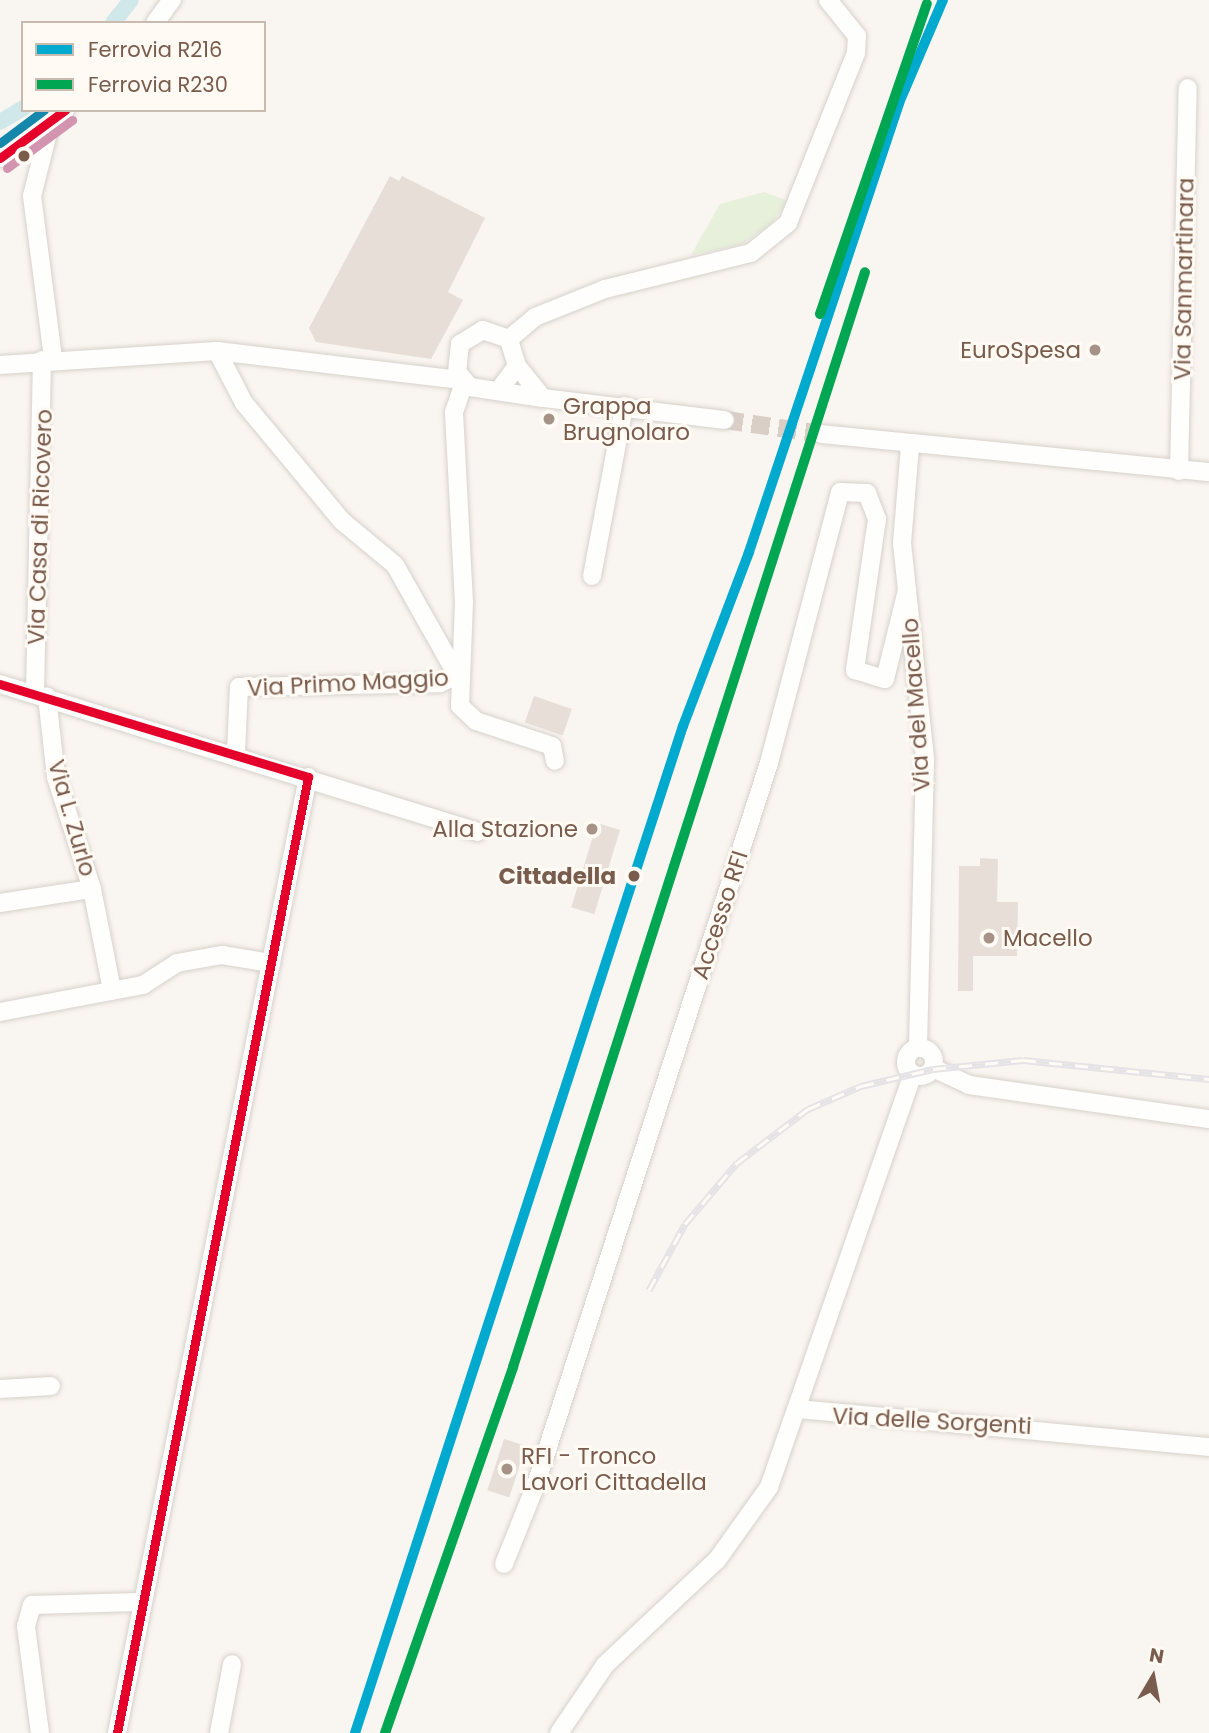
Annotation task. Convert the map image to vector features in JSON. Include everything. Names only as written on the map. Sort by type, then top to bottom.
[{"type":"street","points":[[156,21],[172,0]]},
{"type":"street","points":[[509,339],[536,317],[590,295],[751,253],[781,231],[797,208],[856,53],[857,36],[828,0]]},
{"type":"street","name":"Via Sanmartinara","points":[[1179,471],[1188,88]]},
{"type":"street","points":[[0,158],[50,125],[63,112]]},
{"type":"street","name":"Via Casa di Ricovero","points":[[42,701],[48,359],[32,195],[50,125]]},
{"type":"street","points":[[418,375],[456,352],[474,332],[492,330],[509,339],[517,366],[542,398]]},
{"type":"street","points":[[217,351],[244,403],[333,510],[395,565],[457,675]]},
{"type":"street","points":[[0,365],[48,359],[217,351],[418,375],[463,382],[484,392],[499,390],[542,398],[725,420]]},
{"type":"street","points":[[456,352],[463,382],[454,412],[464,602],[457,675]]},
{"type":"street","points":[[499,390],[517,366]]},
{"type":"street","points":[[592,576],[624,406]]},
{"type":"street","points":[[821,434],[910,446],[1209,472]]},
{"type":"street","name":"Via del Macello","points":[[910,446],[902,543],[925,760],[918,1048],[906,1062],[913,1074]]},
{"type":"street","name":"Accesso RFI","points":[[504,1564],[535,1487],[769,763],[834,502],[849,489],[867,493],[877,519],[855,670],[886,677],[907,590]]},
{"type":"street","name":"Via Primo Maggio","points":[[236,752],[239,687],[440,683],[457,675],[460,706],[476,721],[552,746],[555,761]]},
{"type":"street","points":[[0,684],[42,701],[236,752],[478,832]]},
{"type":"street","name":"Via L. Zurlo","points":[[0,903],[92,889],[56,777],[42,701]]},
{"type":"street","points":[[117,1733],[138,1602],[190,1376],[308,777]]},
{"type":"street","points":[[92,889],[112,990]]},
{"type":"street","points":[[0,1012],[143,985],[177,963],[222,955],[271,963]]},
{"type":"street","points":[[918,1048],[931,1054],[933,1068]]},
{"type":"street","points":[[913,1074],[933,1068],[969,1085],[1209,1119]]},
{"type":"street","name":"Via delle Sorgenti","points":[[913,1074],[799,1409],[1209,1447]]},
{"type":"street","points":[[0,1389],[51,1386]]},
{"type":"street","points":[[559,1733],[605,1665],[744,1528],[769,1487],[799,1409]]},
{"type":"street","points":[[40,1733],[26,1626],[32,1605],[138,1602]]},
{"type":"street","points":[[219,1733],[232,1664]]},
{"type":"green space","points":[[764,192],[788,201],[771,224],[742,244],[691,255],[720,204]]},
{"type":"building","points":[[390,176],[399,181],[402,176],[485,218],[448,292],[463,300],[431,359],[316,342],[309,328]]},
{"type":"building","points":[[534,696],[572,709],[563,735],[525,722]]},
{"type":"building","points":[[597,823],[620,830],[594,914],[571,907]]},
{"type":"building","name":"Macello","points":[[980,858],[998,859],[997,902],[1018,902],[1017,956],[973,956],[973,991],[958,991],[959,866],[980,866]]},
{"type":"building","name":"RFI - Tronco Lavori Cittadella","points":[[504,1439],[526,1446],[509,1497],[487,1490]]},
{"type":"waterway","points":[[115,21],[131,0]]},
{"type":"waterway","points":[[0,122],[21,109]]},
{"type":"tunnel","points":[[725,420],[821,434]]},
{"type":"railway","points":[[649,1290],[685,1224],[737,1163],[808,1109],[861,1086],[933,1069],[1023,1060],[1209,1079]]},
{"type":"rail line","name":"R216","points":[[355,1733],[683,726],[749,552],[899,103],[943,0]]},
{"type":"rail line","name":"R230","points":[[820,314],[927,4]]},
{"type":"rail line","name":"R230","points":[[385,1733],[513,1367],[865,272]]},
{"type":"transit line","points":[[0,143],[41,112]]},
{"type":"transit line","points":[[0,158],[62,112]]},
{"type":"transit line","points":[[7,168],[72,120]]},
{"type":"transit line","points":[[0,684],[308,777],[117,1733]]},
{"type":"place","name":"EuroSpesa","points":[[1095,350]]},
{"type":"place","name":"Grappa Brugnolaro","points":[[549,419]]},
{"type":"place","name":"Alla Stazione","points":[[592,829]]},
{"type":"place","name":"Cittadella","points":[[634,876]]},
{"type":"place","name":"Macello","points":[[989,938]]},
{"type":"place","name":"RFI - Tronco Lavori Cittadella","points":[[507,1469]]}]
